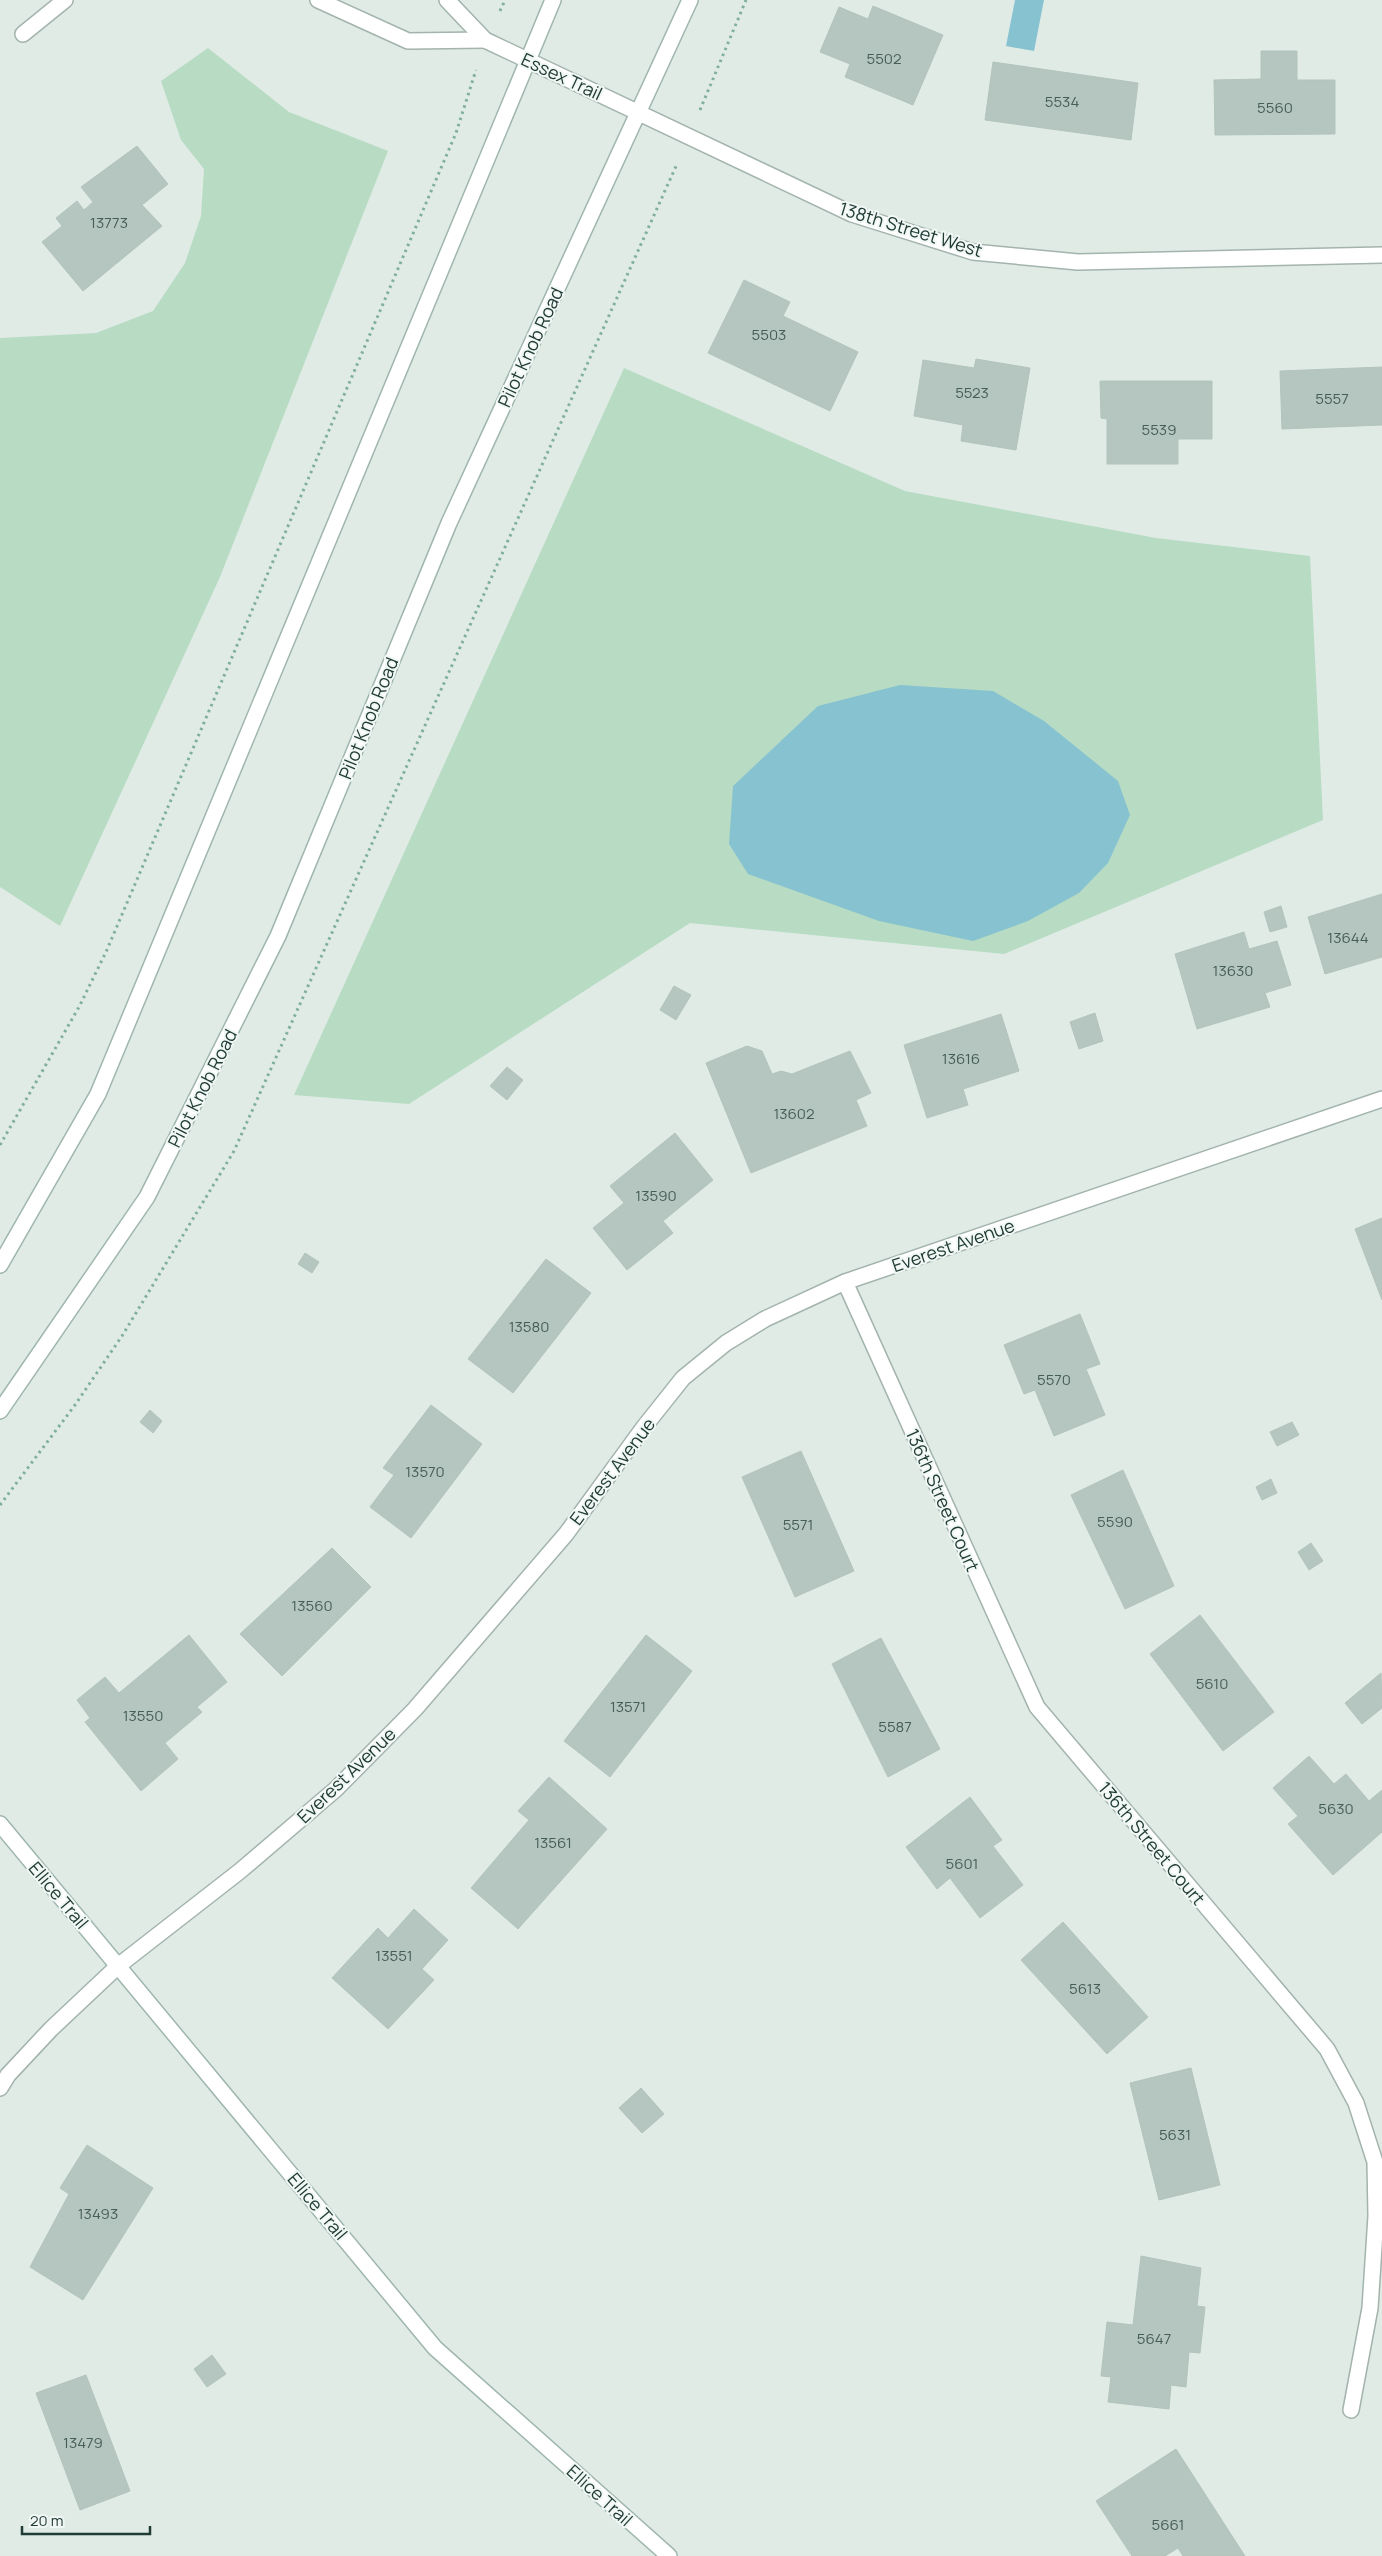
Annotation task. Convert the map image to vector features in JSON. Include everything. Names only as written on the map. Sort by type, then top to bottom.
[{"type":"street","points":[[23,34],[65,0]]},
{"type":"street","name":"Essex Trail","points":[[318,0],[408,41],[485,40]]},
{"type":"street","name":"Essex Trail","points":[[447,0],[485,40],[640,113]]},
{"type":"street","points":[[0,1265],[98,1094],[553,0]]},
{"type":"street","name":"Pilot Knob Road","points":[[0,1411],[148,1197],[278,936],[449,523],[640,113],[690,0]]},
{"type":"street","name":"138th Street West","points":[[640,113],[852,214],[972,252],[1078,262],[1382,255]]},
{"type":"street","name":"Everest Avenue","points":[[0,2088],[8,2075],[51,2029],[118,1966],[240,1870],[336,1789],[415,1709],[566,1534],[644,1427],[683,1378],[726,1344],[765,1319],[845,1282],[1382,1098]]},
{"type":"street","name":"136th Street Court","points":[[845,1282],[1037,1707],[1327,2049],[1356,2103],[1375,2162],[1376,2216],[1370,2308],[1351,2410]]},
{"type":"street","name":"Ellice Trail","points":[[0,1824],[436,2348],[669,2556]]},
{"type":"path","points":[[0,1505],[69,1413],[122,1336],[234,1151],[689,137],[746,0]]},
{"type":"path","points":[[0,1145],[79,1007],[110,943],[456,132],[485,40]]},
{"type":"green space","points":[[208,48],[289,112],[388,151],[220,577],[60,926],[0,887],[0,338],[96,333],[153,311],[185,263],[201,216],[204,169],[181,140],[161,81]]},
{"type":"green space","points":[[624,368],[905,491],[1156,538],[1310,556],[1323,820],[1004,954],[690,923],[409,1104],[294,1095]]},
{"type":"water","points":[[1015,0],[1044,0],[1034,51],[1006,46]]},
{"type":"water","points":[[900,685],[993,691],[1044,721],[1118,781],[1130,815],[1108,863],[1079,893],[1028,921],[973,941],[879,921],[748,874],[729,844],[733,786],[818,706]]},
{"type":"building","points":[[873,6],[943,35],[913,105],[845,77],[850,64],[820,52],[839,7],[868,19]]},
{"type":"building","points":[[1261,51],[1297,51],[1297,80],[1335,80],[1335,134],[1215,135],[1214,80],[1261,79]]},
{"type":"building","points":[[993,62],[1138,83],[1131,140],[985,120]]},
{"type":"building","points":[[137,146],[168,184],[142,205],[162,226],[83,291],[42,242],[62,226],[56,218],[77,201],[84,210],[93,202],[81,187]]},
{"type":"building","points":[[744,280],[790,302],[783,316],[858,352],[830,411],[708,353]]},
{"type":"building","points":[[976,359],[1030,368],[1016,450],[961,441],[963,425],[914,416],[923,360],[974,368]]},
{"type":"building","points":[[1382,367],[1382,425],[1282,429],[1280,371]]},
{"type":"building","points":[[1100,381],[1212,381],[1212,439],[1178,439],[1178,464],[1107,464],[1107,419],[1101,418]]},
{"type":"building","points":[[1382,894],[1382,957],[1325,974],[1308,917]]},
{"type":"building","points":[[1281,906],[1287,927],[1270,932],[1264,912]]},
{"type":"building","points":[[1244,932],[1249,949],[1277,941],[1291,985],[1265,993],[1270,1007],[1197,1029],[1175,954]]},
{"type":"building","points":[[674,986],[691,995],[676,1020],[660,1010]]},
{"type":"building","points":[[1095,1013],[1103,1041],[1079,1049],[1070,1022]]},
{"type":"building","points":[[1001,1014],[1019,1071],[963,1089],[968,1105],[927,1118],[904,1045]]},
{"type":"building","points":[[747,1046],[762,1051],[772,1074],[781,1071],[792,1074],[850,1051],[871,1093],[856,1100],[867,1126],[751,1173],[706,1063]]},
{"type":"building","points":[[507,1067],[523,1080],[507,1100],[490,1086]]},
{"type":"building","points":[[675,1133],[713,1180],[663,1221],[673,1233],[627,1270],[593,1228],[624,1203],[610,1186]]},
{"type":"building","points":[[1382,1218],[1382,1300],[1355,1229]]},
{"type":"building","points":[[305,1253],[319,1262],[312,1273],[298,1264]]},
{"type":"building","points":[[546,1259],[591,1293],[513,1393],[468,1359]]},
{"type":"building","points":[[1080,1314],[1100,1364],[1086,1369],[1105,1415],[1054,1436],[1035,1390],[1024,1394],[1004,1345]]},
{"type":"building","points":[[431,1405],[482,1444],[411,1538],[370,1507],[394,1475],[383,1468]]},
{"type":"building","points":[[150,1410],[162,1421],[153,1433],[140,1422]]},
{"type":"building","points":[[1292,1422],[1299,1435],[1277,1446],[1270,1432]]},
{"type":"building","points":[[801,1451],[854,1571],[795,1597],[742,1477]]},
{"type":"building","points":[[1123,1470],[1174,1586],[1125,1609],[1071,1495]]},
{"type":"building","points":[[1271,1479],[1277,1493],[1262,1500],[1256,1487]]},
{"type":"building","points":[[1311,1543],[1323,1561],[1309,1570],[1298,1552]]},
{"type":"building","points":[[332,1548],[371,1587],[282,1676],[240,1634]]},
{"type":"building","points":[[1200,1615],[1274,1712],[1223,1751],[1150,1654]]},
{"type":"building","points":[[189,1635],[227,1682],[197,1707],[202,1712],[165,1743],[178,1759],[141,1791],[85,1722],[90,1718],[77,1700],[105,1677],[119,1693]]},
{"type":"building","points":[[646,1635],[692,1671],[610,1777],[564,1741]]},
{"type":"building","points":[[881,1638],[940,1749],[888,1777],[832,1664]]},
{"type":"building","points":[[1381,1673],[1382,1708],[1362,1724],[1345,1703]]},
{"type":"building","points":[[1309,1756],[1334,1784],[1346,1774],[1369,1801],[1382,1790],[1382,1832],[1333,1875],[1288,1824],[1298,1816],[1273,1788]]},
{"type":"building","points":[[549,1777],[607,1829],[518,1929],[471,1888],[529,1820],[518,1811]]},
{"type":"building","points":[[970,1797],[1002,1840],[993,1846],[1023,1885],[980,1918],[950,1878],[937,1889],[906,1847]]},
{"type":"building","points":[[414,1909],[448,1940],[422,1969],[434,1980],[388,2029],[332,1978],[378,1928],[388,1938]]},
{"type":"building","points":[[1063,1922],[1148,2017],[1107,2054],[1021,1960]]},
{"type":"building","points":[[1191,2068],[1220,2185],[1159,2200],[1130,2083]]},
{"type":"building","points":[[641,2088],[664,2114],[642,2133],[619,2108]]},
{"type":"building","points":[[87,2145],[153,2188],[83,2300],[30,2267],[69,2194],[60,2188]]},
{"type":"building","points":[[1141,2256],[1201,2268],[1197,2306],[1205,2307],[1200,2353],[1189,2352],[1186,2387],[1171,2385],[1169,2409],[1108,2402],[1111,2377],[1101,2376],[1107,2322],[1133,2325]]},
{"type":"building","points":[[212,2355],[226,2374],[207,2387],[194,2369]]},
{"type":"building","points":[[86,2375],[130,2491],[80,2510],[36,2393]]},
{"type":"building","points":[[1176,2449],[1245,2556],[1183,2556],[1178,2548],[1165,2556],[1132,2556],[1096,2501]]}]
